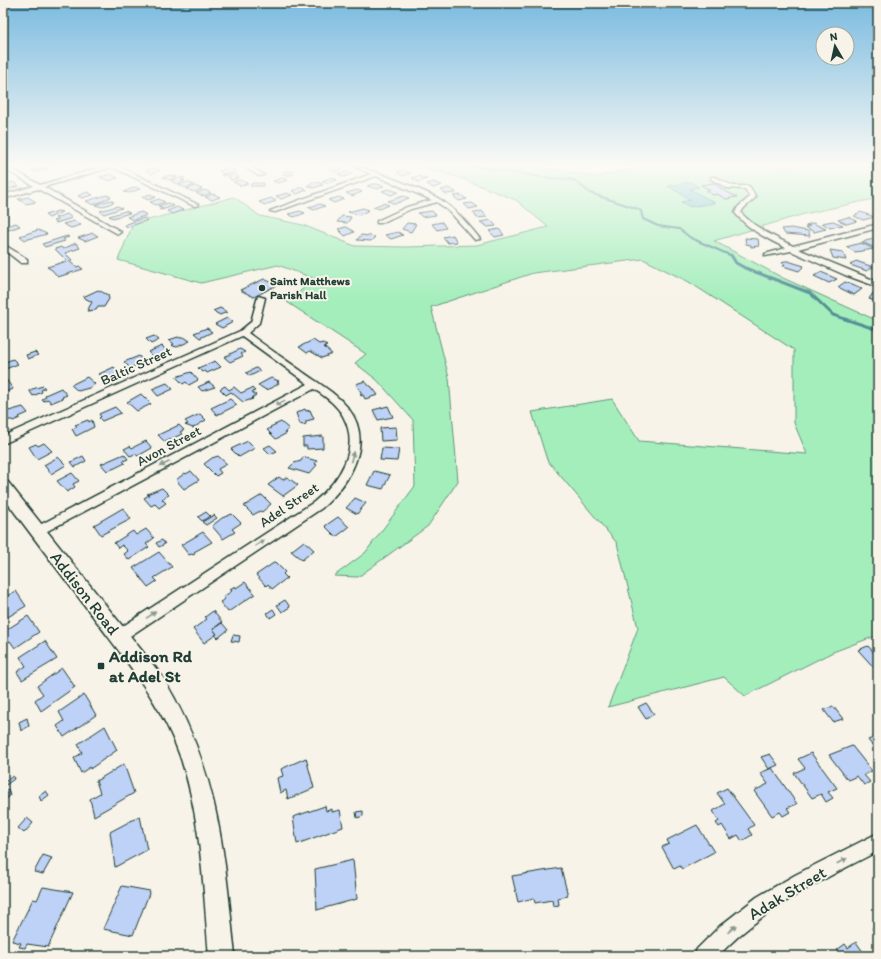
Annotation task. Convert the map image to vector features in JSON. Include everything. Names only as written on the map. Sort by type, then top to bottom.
[{"type":"main road","name":"Addison Road","points":[[3,486],[155,683],[172,711],[187,746],[199,783],[209,830],[222,956]]},
{"type":"street","points":[[82,211],[118,232]]},
{"type":"street","points":[[379,222],[403,211]]},
{"type":"street","points":[[452,211],[477,239]]},
{"type":"street","points":[[739,211],[738,215],[753,227],[792,248],[833,268],[878,285]]},
{"type":"street","points":[[767,255],[878,226]]},
{"type":"street","points":[[3,246],[24,261]]},
{"type":"street","name":"Baltic Street","points":[[3,440],[243,333],[255,323],[261,298]]},
{"type":"street","name":"Adel Street","points":[[119,636],[318,505],[336,490],[346,475],[352,459],[355,441],[354,430],[348,415],[314,384],[243,333]]},
{"type":"street","name":"Avon Street","points":[[38,531],[314,384]]},
{"type":"street","name":"Adak Street","points":[[704,956],[731,929],[756,909],[786,891],[878,842]]},
{"type":"green space","points":[[183,211],[253,211],[260,216],[303,225],[355,246],[406,247],[477,245],[548,227],[529,211],[819,211],[714,241],[783,278],[878,321],[878,635],[833,652],[745,696],[724,677],[608,707],[638,628],[617,543],[547,460],[532,412],[612,399],[639,441],[807,454],[794,423],[794,350],[689,282],[643,259],[533,273],[431,307],[449,378],[458,481],[428,526],[358,577],[334,576],[365,553],[415,486],[413,420],[377,380],[355,363],[366,354],[287,302],[315,279],[278,265],[201,283],[118,260],[133,224]]},
{"type":"building","points":[[58,211],[62,212],[49,218],[45,215]]},
{"type":"building","points":[[101,211],[114,211],[104,214]]},
{"type":"building","points":[[125,211],[130,213],[113,218],[109,216]]},
{"type":"building","points":[[168,211],[181,211],[172,214]]},
{"type":"building","points":[[300,211],[305,213],[294,217],[288,214]]},
{"type":"building","points":[[353,211],[367,211],[359,215],[348,212]]},
{"type":"building","points":[[432,211],[436,215],[422,217],[418,213]]},
{"type":"building","points":[[482,211],[487,217],[477,218],[473,212]]},
{"type":"building","points":[[141,212],[147,215],[133,220],[127,217]]},
{"type":"building","points":[[861,212],[875,217],[863,220],[854,216]]},
{"type":"building","points":[[67,214],[72,218],[56,223],[53,221],[58,220],[55,218]]},
{"type":"building","points":[[342,216],[351,217],[347,223],[337,222]]},
{"type":"building","points":[[848,217],[857,221],[847,224],[838,220]]},
{"type":"building","points":[[144,218],[148,220],[128,227],[124,225]]},
{"type":"building","points":[[491,220],[496,226],[488,227],[480,222]]},
{"type":"building","points":[[74,221],[81,225],[71,228],[63,224]]},
{"type":"building","points":[[833,221],[843,225],[830,228],[822,223]]},
{"type":"building","points":[[442,222],[446,228],[437,230],[432,224]]},
{"type":"building","points":[[16,223],[20,226],[9,230],[3,227]]},
{"type":"building","points":[[407,223],[416,224],[411,232],[402,229]]},
{"type":"building","points":[[813,223],[826,229],[814,232],[805,227],[810,226],[806,225]]},
{"type":"building","points":[[346,227],[354,232],[345,236],[338,229]]},
{"type":"building","points":[[791,228],[808,231],[810,236],[785,234],[782,229]]},
{"type":"building","points":[[499,229],[504,235],[495,237],[489,231]]},
{"type":"building","points":[[38,230],[47,234],[25,240],[20,236]]},
{"type":"building","points":[[398,232],[403,235],[391,239],[385,235]]},
{"type":"building","points":[[93,233],[98,236],[85,241],[78,238]]},
{"type":"building","points":[[361,235],[375,237],[371,241],[357,240]]},
{"type":"building","points":[[453,235],[457,242],[448,243],[443,237]]},
{"type":"building","points":[[67,236],[69,237],[63,239],[65,241],[45,247],[42,244]]},
{"type":"building","points":[[745,238],[758,239],[759,246],[751,247],[751,245],[746,244]]},
{"type":"building","points":[[873,239],[878,241],[878,246],[873,247],[862,242]]},
{"type":"building","points":[[76,243],[80,248],[65,253],[72,260],[69,261],[76,267],[79,266],[83,269],[58,277],[47,267],[67,261],[55,249],[61,247],[63,249]]},
{"type":"building","points":[[861,243],[874,249],[855,252],[846,247]]},
{"type":"building","points":[[830,250],[843,252],[846,260],[833,258]]},
{"type":"building","points":[[784,261],[804,266],[799,271],[783,266],[785,264],[782,263]]},
{"type":"building","points":[[856,261],[873,267],[867,271],[850,265]]},
{"type":"building","points":[[821,272],[837,279],[829,283],[814,276]]},
{"type":"building","points":[[264,279],[277,285],[254,297],[240,290]]},
{"type":"building","points":[[845,282],[862,289],[854,295],[838,287]]},
{"type":"building","points":[[98,290],[108,295],[109,299],[104,307],[98,307],[96,310],[87,311],[92,302],[83,297]]},
{"type":"building","points":[[873,293],[878,295],[878,302],[869,299]]},
{"type":"building","points":[[220,308],[227,312],[220,315],[213,311]]},
{"type":"building","points":[[227,318],[233,322],[222,328],[215,324]]},
{"type":"building","points":[[207,328],[212,332],[200,338],[194,333]]},
{"type":"building","points":[[154,336],[159,340],[151,344],[146,339]]},
{"type":"building","points":[[184,337],[190,341],[177,347],[173,346],[172,345],[174,344],[169,340]]},
{"type":"building","points":[[313,340],[319,344],[323,343],[327,346],[324,347],[332,354],[322,358],[310,351],[307,353],[299,347]]},
{"type":"building","points":[[162,346],[168,352],[153,357],[148,352]]},
{"type":"building","points":[[240,349],[245,352],[241,354],[243,356],[230,362],[224,357]]},
{"type":"building","points":[[35,352],[38,355],[28,359],[26,355]]},
{"type":"building","points":[[139,356],[144,362],[130,368],[124,362]]},
{"type":"building","points":[[13,359],[18,364],[3,370],[3,363]]},
{"type":"building","points":[[215,361],[221,367],[207,373],[205,371],[202,372],[198,368]]},
{"type":"building","points":[[114,367],[120,373],[104,379],[99,374]]},
{"type":"building","points":[[256,368],[260,371],[250,376],[246,373]]},
{"type":"building","points":[[191,372],[198,380],[189,385],[186,382],[183,384],[176,377]]},
{"type":"building","points":[[3,375],[13,389],[3,393]]},
{"type":"building","points":[[87,377],[95,384],[89,388],[78,391],[71,385]]},
{"type":"building","points":[[271,378],[279,381],[277,382],[279,383],[266,390],[258,385]]},
{"type":"building","points":[[365,381],[378,395],[365,399],[363,395],[361,396],[360,394],[362,394],[356,384]]},
{"type":"building","points":[[209,382],[215,387],[202,391],[198,387]]},
{"type":"building","points":[[167,383],[173,389],[158,396],[152,389]]},
{"type":"building","points":[[43,386],[45,388],[41,390],[42,392],[33,396],[29,390]]},
{"type":"building","points":[[225,386],[229,390],[234,387],[241,393],[252,388],[255,391],[252,392],[256,395],[252,398],[253,399],[243,402],[231,392],[226,395],[220,389]]},
{"type":"building","points":[[61,388],[67,395],[62,397],[63,398],[51,403],[48,399],[44,401],[42,399],[46,397],[45,395]]},
{"type":"building","points":[[141,394],[151,404],[137,411],[127,402]]},
{"type":"building","points":[[230,399],[237,405],[217,415],[211,408]]},
{"type":"building","points":[[388,406],[393,417],[378,420],[373,410]]},
{"type":"building","points":[[23,407],[28,413],[19,417],[20,418],[13,421],[6,420],[3,417],[6,414],[5,412]]},
{"type":"building","points":[[115,407],[121,413],[102,421],[99,418],[101,417],[99,414]]},
{"type":"building","points":[[305,409],[306,411],[310,410],[314,419],[306,421],[306,424],[303,425],[300,424],[296,413]]},
{"type":"building","points":[[200,414],[206,420],[193,428],[185,425],[188,424],[185,421]]},
{"type":"building","points":[[88,420],[89,422],[92,420],[94,427],[76,436],[72,429],[77,427],[75,425]]},
{"type":"building","points":[[281,422],[289,429],[285,432],[287,433],[276,439],[267,430]]},
{"type":"building","points":[[179,425],[184,430],[180,432],[182,434],[165,442],[158,435]]},
{"type":"building","points":[[396,427],[397,440],[381,441],[380,428]]},
{"type":"building","points":[[323,436],[323,448],[307,449],[307,446],[303,446],[303,438]]},
{"type":"building","points":[[146,441],[152,448],[138,456],[135,454],[130,456],[124,449],[130,446],[132,448]]},
{"type":"building","points":[[248,441],[255,448],[239,457],[231,449]]},
{"type":"building","points":[[44,443],[52,451],[37,459],[29,447],[36,444],[38,446]]},
{"type":"building","points":[[270,445],[277,451],[270,454],[264,448]]},
{"type":"building","points":[[382,448],[399,449],[397,461],[380,460]]},
{"type":"building","points":[[124,454],[128,459],[123,461],[125,463],[115,468],[107,471],[101,464]]},
{"type":"building","points":[[83,456],[86,461],[75,467],[71,462]]},
{"type":"building","points":[[218,456],[227,464],[218,469],[221,473],[216,476],[204,464],[212,458]]},
{"type":"building","points":[[58,457],[66,465],[51,474],[44,465]]},
{"type":"building","points":[[303,457],[317,461],[315,464],[317,465],[309,474],[289,468],[294,463],[301,461]]},
{"type":"building","points":[[191,471],[199,480],[184,489],[176,480],[185,473],[186,474]]},
{"type":"building","points":[[374,471],[390,475],[383,489],[367,485]]},
{"type":"building","points":[[72,473],[79,481],[73,484],[75,487],[67,492],[57,481]]},
{"type":"building","points":[[279,477],[283,480],[287,477],[298,485],[283,496],[268,485]]},
{"type":"building","points":[[162,488],[169,495],[162,499],[166,503],[159,508],[155,504],[151,506],[144,498],[149,495],[147,494]]},
{"type":"building","points":[[262,495],[271,504],[262,512],[260,511],[253,515],[244,506]]},
{"type":"building","points":[[355,498],[366,503],[357,514],[346,508]]},
{"type":"building","points":[[123,508],[131,519],[101,535],[94,525]]},
{"type":"building","points":[[206,512],[210,516],[202,521],[198,517]]},
{"type":"building","points":[[232,514],[241,523],[232,529],[235,532],[223,539],[212,526],[222,518]]},
{"type":"building","points":[[214,515],[217,518],[206,525],[202,522]]},
{"type":"building","points":[[338,517],[349,527],[336,537],[325,526]]},
{"type":"building","points":[[146,529],[154,538],[146,544],[149,547],[129,560],[124,554],[128,551],[122,545],[118,548],[114,543],[133,531],[136,535]]},
{"type":"building","points":[[203,532],[212,542],[194,552],[195,554],[189,555],[181,545]]},
{"type":"building","points":[[162,540],[165,544],[159,547],[156,543]]},
{"type":"building","points":[[304,541],[314,550],[302,560],[291,551]]},
{"type":"building","points":[[159,552],[172,567],[154,578],[157,581],[148,587],[133,568]]},
{"type":"building","points":[[275,562],[285,572],[283,574],[287,578],[272,589],[268,584],[266,586],[256,575]]},
{"type":"building","points":[[245,582],[255,594],[228,612],[220,602],[225,599],[223,597],[232,591],[230,589],[235,586],[236,588]]},
{"type":"building","points":[[16,591],[26,606],[3,620],[3,598]]},
{"type":"building","points":[[285,600],[290,607],[282,612],[277,605]]},
{"type":"building","points":[[273,609],[276,614],[270,618],[267,613]]},
{"type":"building","points":[[213,611],[222,622],[213,629],[217,634],[204,643],[193,629],[207,619],[205,617]]},
{"type":"building","points":[[28,616],[39,632],[15,648],[10,641],[3,646],[3,632]]},
{"type":"building","points":[[222,623],[228,630],[218,638],[213,629]]},
{"type":"building","points":[[233,635],[240,636],[239,642],[231,641]]},
{"type":"building","points":[[45,641],[57,659],[22,680],[17,672],[26,666],[20,657]]},
{"type":"building","points":[[868,646],[878,657],[878,672],[858,650]]},
{"type":"building","points":[[62,668],[75,687],[41,711],[35,700],[43,694],[37,686]]},
{"type":"building","points":[[84,695],[96,715],[64,737],[57,726],[64,721],[59,712]]},
{"type":"building","points":[[646,703],[654,714],[646,719],[638,707]]},
{"type":"building","points":[[833,706],[843,719],[833,722],[824,710]]},
{"type":"building","points":[[27,718],[29,726],[21,731],[19,722]]},
{"type":"building","points":[[105,726],[117,750],[90,769],[90,767],[81,773],[74,758],[82,753],[78,744]]},
{"type":"building","points":[[878,736],[878,753],[868,740]]},
{"type":"building","points":[[852,746],[872,771],[864,775],[870,782],[864,785],[857,776],[848,780],[829,755]]},
{"type":"building","points":[[811,753],[837,788],[828,792],[833,798],[826,802],[821,794],[812,798],[794,773],[805,768],[798,759]]},
{"type":"building","points":[[770,754],[778,765],[769,769],[761,757]]},
{"type":"building","points":[[306,758],[314,788],[288,799],[286,790],[280,793],[277,778],[283,776],[281,769]]},
{"type":"building","points":[[124,764],[134,793],[94,816],[90,799],[100,793],[96,781]]},
{"type":"building","points":[[772,768],[797,804],[787,808],[790,812],[783,816],[780,812],[772,816],[754,791],[768,784],[760,773]]},
{"type":"building","points":[[13,776],[14,779],[3,787],[3,783]]},
{"type":"building","points":[[727,788],[754,825],[748,829],[752,835],[742,841],[738,835],[731,839],[722,825],[719,827],[716,823],[719,821],[713,811],[725,804],[717,793]]},
{"type":"building","points":[[8,789],[10,796],[3,801],[3,792]]},
{"type":"building","points":[[46,791],[49,795],[41,801],[39,796]]},
{"type":"building","points":[[325,806],[326,811],[332,809],[332,812],[340,810],[343,827],[297,844],[293,817]]},
{"type":"building","points":[[363,811],[363,816],[357,818],[356,812]]},
{"type":"building","points":[[140,816],[147,850],[115,867],[110,832]]},
{"type":"building","points":[[27,818],[33,823],[24,833],[18,828]]},
{"type":"building","points":[[697,825],[714,852],[682,869],[680,866],[674,869],[662,847],[669,844],[667,840]]},
{"type":"building","points":[[43,855],[52,858],[43,874],[34,872]]},
{"type":"building","points":[[353,860],[357,899],[317,910],[315,869]]},
{"type":"building","points":[[561,868],[568,896],[558,898],[559,905],[553,906],[552,900],[535,903],[534,898],[518,902],[512,876]]},
{"type":"building","points":[[122,886],[150,891],[133,935],[103,929]]},
{"type":"building","points":[[43,887],[73,892],[48,947],[27,944],[25,948],[19,947],[21,943],[12,941],[33,899],[37,900]]},
{"type":"building","points":[[878,924],[878,937],[872,928]]},
{"type":"building","points":[[856,942],[866,956],[837,956],[840,954],[837,950],[845,944],[848,948]]},
{"type":"waterway","points":[[641,211],[643,219],[658,226],[679,229],[691,238],[731,256]]},
{"type":"waterway","points":[[731,256],[736,263],[745,268],[810,293],[833,315],[878,330]]},
{"type":"place","name":"Saint Matthews Parish Hall","points":[[262,288]]},
{"type":"place","name":"Addison Rd at Adel St","points":[[101,666]]}]
